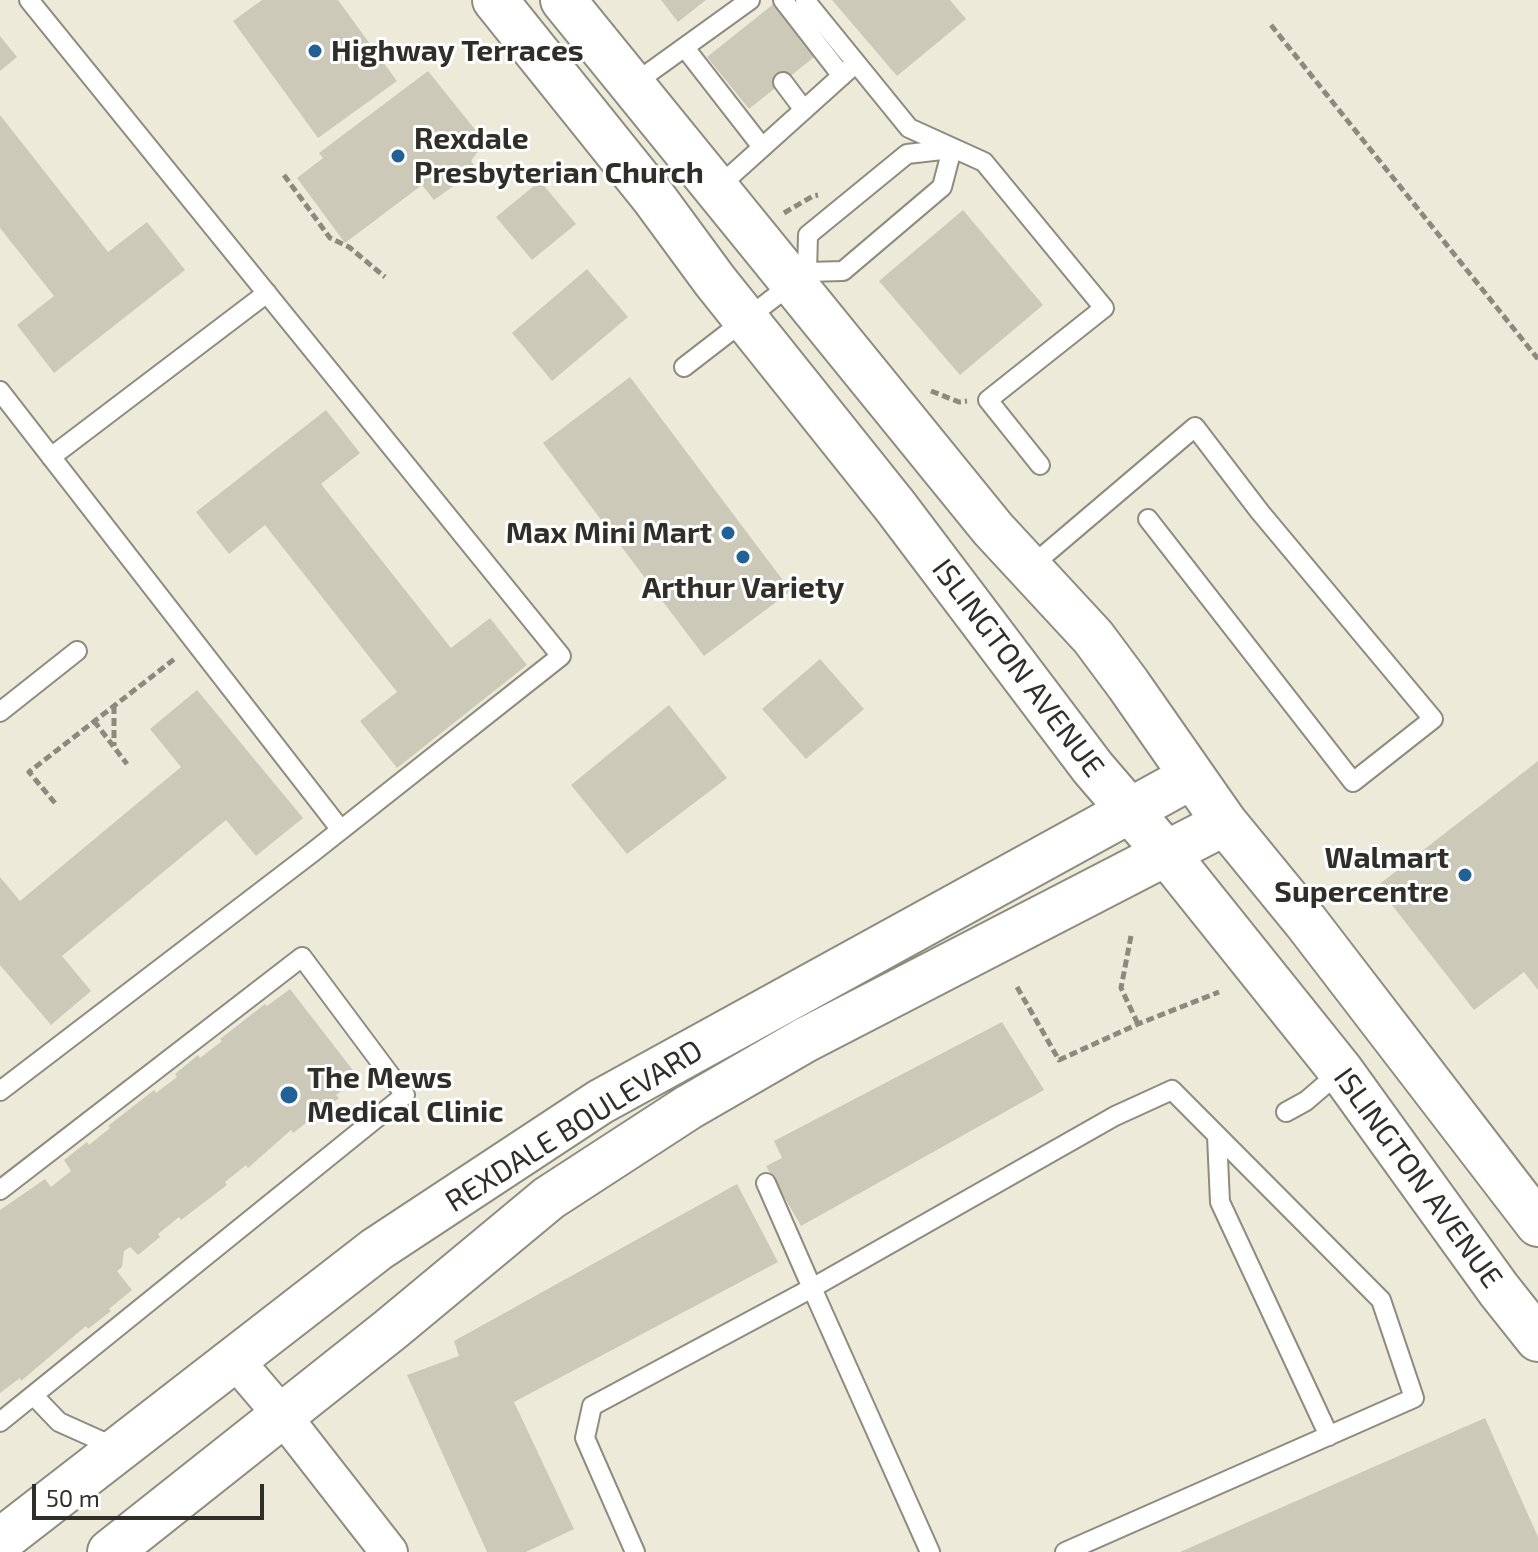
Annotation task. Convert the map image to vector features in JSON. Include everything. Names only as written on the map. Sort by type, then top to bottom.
[{"type":"main road","name":"ISLINGTON AVENUE","points":[[495,0],[895,506],[1093,768],[1167,854],[1341,1071],[1499,1290],[1538,1339]]},
{"type":"main road","points":[[563,0],[716,189],[800,277],[983,517],[1093,637],[1225,823],[1306,922],[1538,1224]]},
{"type":"main road","name":"REXDALE BOULEVARD","points":[[0,1541],[377,1249],[600,1102],[1191,777]]},
{"type":"main road","name":"REXDALE BOULEVARD","points":[[110,1552],[549,1198],[689,1107],[805,1040],[1225,823]]},
{"type":"street","points":[[235,1360],[389,1552]]},
{"type":"lane","points":[[0,1091],[341,830],[561,656],[29,0]]},
{"type":"lane","points":[[632,85],[685,48],[733,24],[750,0]]},
{"type":"lane","points":[[783,0],[842,76]]},
{"type":"lane","points":[[805,0],[909,128],[984,162],[1104,308],[988,400],[1040,465]]},
{"type":"lane","points":[[685,48],[762,147]]},
{"type":"lane","points":[[716,189],[856,63]]},
{"type":"lane","points":[[783,82],[804,110]]},
{"type":"lane","points":[[800,277],[808,235],[907,154],[952,149]]},
{"type":"lane","points":[[684,367],[800,277],[843,271],[942,187],[952,149]]},
{"type":"lane","points":[[51,457],[267,293]]},
{"type":"lane","points":[[0,391],[341,830]]},
{"type":"lane","points":[[1029,568],[1195,427],[1260,512],[1433,719],[1353,782],[1148,519]]},
{"type":"lane","points":[[0,712],[77,651]]},
{"type":"lane","points":[[0,1190],[302,957],[405,1095],[0,1422]]},
{"type":"lane","points":[[1286,1112],[1306,1101],[1341,1071]]},
{"type":"lane","points":[[635,1552],[585,1438],[592,1406],[812,1288],[1115,1116],[1172,1090],[1381,1300],[1414,1398],[1065,1552]]},
{"type":"lane","points":[[1217,1136],[1220,1202],[1329,1436]]},
{"type":"lane","points":[[766,1183],[930,1552]]},
{"type":"lane","points":[[34,1396],[59,1422],[120,1449]]},
{"type":"path","points":[[1271,25],[1538,359]]},
{"type":"path","points":[[284,175],[330,238],[349,247],[385,277]]},
{"type":"path","points":[[930,391],[959,402],[988,400]]},
{"type":"path","points":[[55,803],[29,772],[195,642]]},
{"type":"path","points":[[114,706],[114,747]]},
{"type":"path","points":[[94,721],[127,764]]},
{"type":"path","points":[[1131,936],[1121,988],[1138,1024]]},
{"type":"path","points":[[1017,987],[1059,1060],[1219,992]]},
{"type":"building","name":"Highway Terraces","points":[[262,0],[338,0],[397,81],[318,138],[233,21]]},
{"type":"building","points":[[661,0],[706,0],[678,22]]},
{"type":"building","points":[[832,0],[950,0],[966,19],[897,76]]},
{"type":"building","points":[[776,2],[818,54],[749,109],[707,57]]},
{"type":"building","points":[[0,36],[17,57],[0,71]]},
{"type":"building","name":"Rexdale Presbyterian Church","points":[[428,71],[485,142],[471,161],[477,169],[434,200],[422,185],[345,243],[297,178],[323,158],[319,153]]},
{"type":"building","points":[[0,115],[108,252],[147,222],[185,270],[54,373],[17,325],[54,296],[0,228]]},
{"type":"building","points":[[540,181],[576,224],[532,260],[496,217]]},
{"type":"building","points":[[963,210],[1043,305],[960,375],[879,281]]},
{"type":"building","points":[[587,269],[628,317],[552,381],[512,333]]},
{"type":"building","points":[[630,377],[791,591],[704,656],[543,443]]},
{"type":"building","points":[[326,410],[360,453],[321,484],[451,648],[490,618],[527,665],[397,768],[360,721],[397,692],[265,525],[229,554],[196,512]]},
{"type":"building","points":[[820,659],[864,709],[806,759],[762,709]]},
{"type":"building","points":[[197,690],[303,818],[256,856],[226,820],[62,956],[91,991],[51,1025],[0,965],[0,877],[20,901],[181,767],[150,729]]},
{"type":"building","points":[[669,705],[727,778],[627,854],[571,785]]},
{"type":"building","name":"Walmart Supercentre","points":[[1538,761],[1538,990],[1524,972],[1474,1010],[1377,886]]},
{"type":"building","points":[[290,989],[359,1078],[336,1095],[339,1098],[293,1133],[291,1130],[248,1168],[246,1165],[225,1182],[227,1185],[181,1220],[179,1217],[138,1255],[130,1247],[124,1251],[122,1267],[117,1271],[132,1290],[88,1329],[86,1326],[21,1381],[20,1378],[0,1393],[0,1210],[45,1179],[51,1187],[71,1171],[64,1160],[87,1142],[89,1145],[154,1090],[156,1093],[177,1077],[175,1074],[222,1041],[220,1039],[265,1004],[267,1006]]},
{"type":"building","points":[[1002,1022],[1044,1090],[801,1226],[766,1166],[782,1158],[774,1141]]},
{"type":"building","points":[[737,1184],[778,1262],[514,1402],[574,1529],[526,1552],[487,1552],[407,1375],[459,1356],[454,1341]]},
{"type":"building","points":[[1485,1418],[1538,1537],[1538,1552],[1180,1552]]},
{"type":"place","name":"Highway Terraces","points":[[315,51]]},
{"type":"place","name":"Rexdale Presbyterian Church","points":[[398,156]]},
{"type":"place","name":"Max Mini Mart","points":[[728,533]]},
{"type":"place","name":"Arthur Variety","points":[[743,557]]},
{"type":"place","name":"Walmart Supercentre","points":[[1465,875]]},
{"type":"place","name":"The Mews Medical Clinic","points":[[289,1095]]}]
